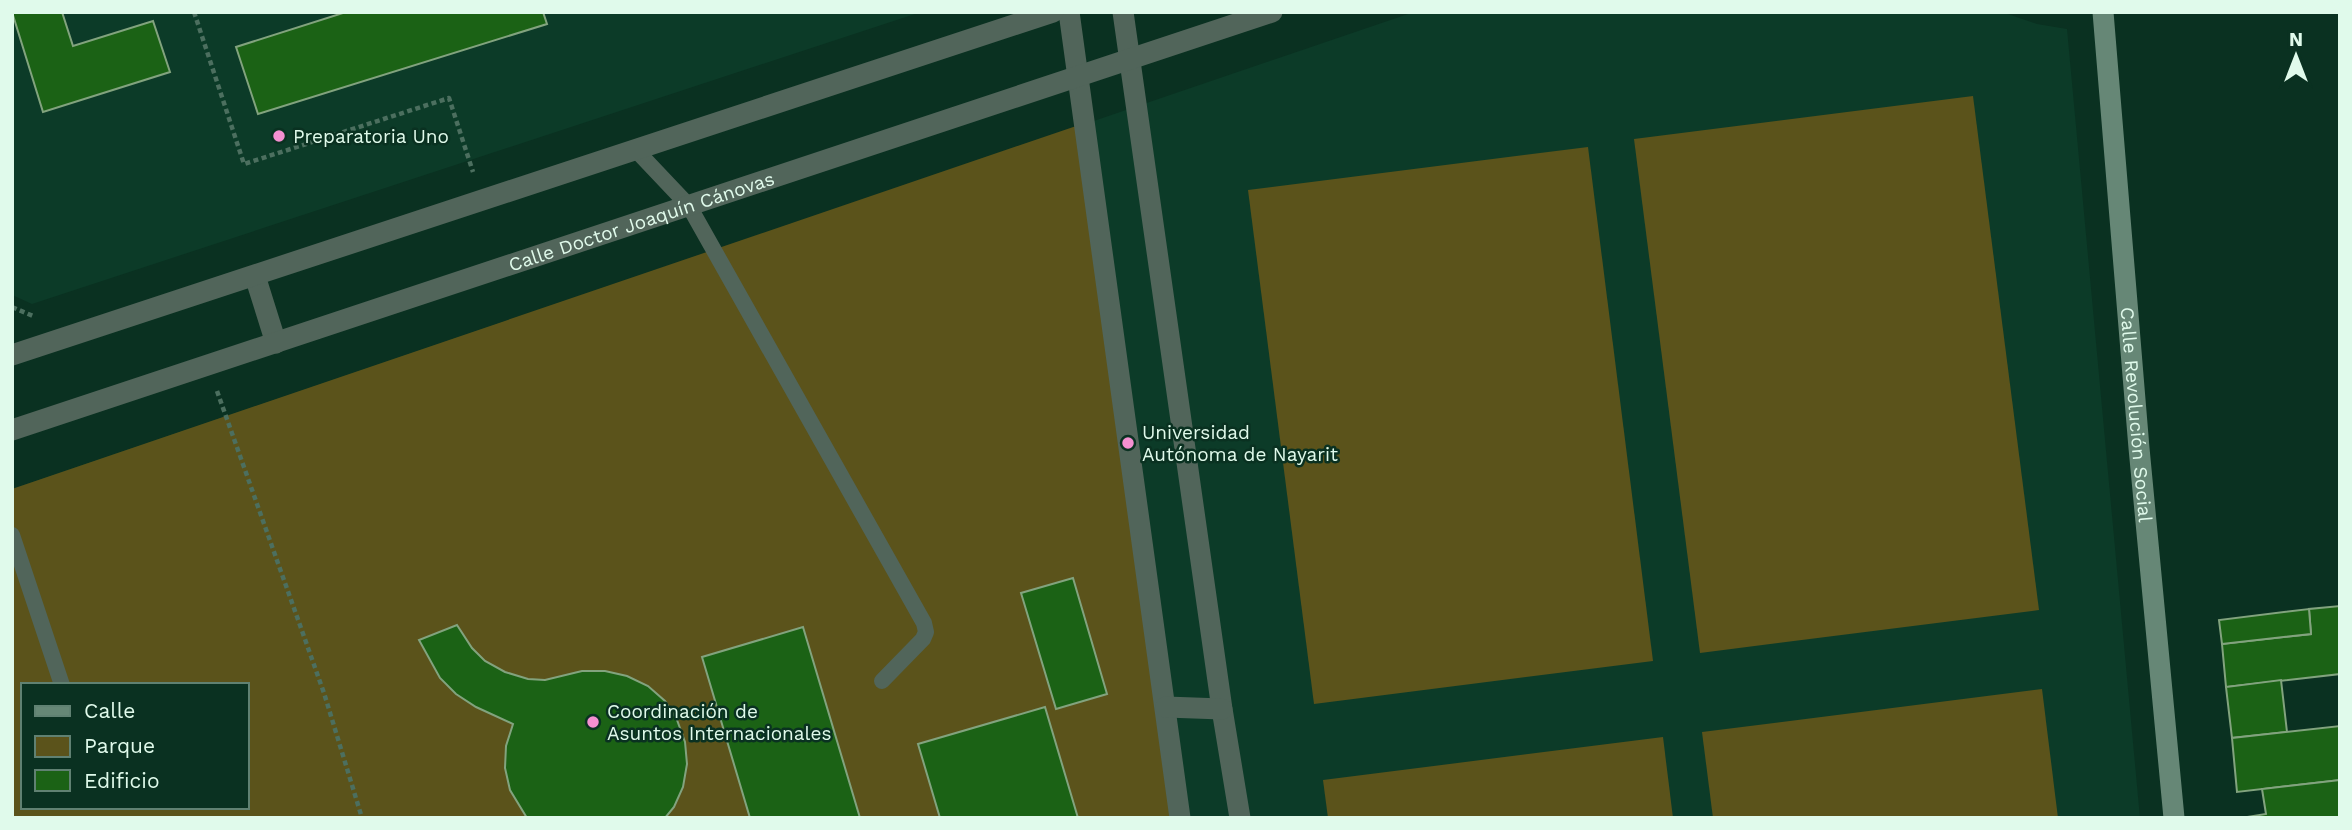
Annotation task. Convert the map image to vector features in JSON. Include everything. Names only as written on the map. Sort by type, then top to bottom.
[{"type":"main road","name":"Calle Revolución Social","points":[[2103,17],[2174,818]]},
{"type":"street","points":[[12,355],[1053,12]]},
{"type":"street","points":[[1069,12],[1180,818]]},
{"type":"street","points":[[1123,12],[1222,709],[1240,818]]},
{"type":"street","name":"Calle Doctor Joaquín Cánovas","points":[[12,430],[1272,12]]},
{"type":"street","points":[[255,276],[276,343]]},
{"type":"street","points":[[1166,707],[1222,709]]},
{"type":"lane","points":[[635,149],[689,206],[924,623],[926,632],[923,639],[881,681]]},
{"type":"lane","points":[[12,535],[61,683]]},
{"type":"path","points":[[194,12],[244,164],[449,98],[473,172]]},
{"type":"path","points":[[208,366],[324,693],[362,818]]},
{"type":"shaded area","name":"Preparatoria Uno","points":[[12,12],[921,12],[32,304],[12,295]]},
{"type":"shaded area","name":"Universidad Autónoma de Nayarit","points":[[1414,12],[2002,12],[2037,24],[2067,29],[2140,818],[12,818],[12,489]]},
{"type":"green space","points":[[1973,96],[2039,610],[1700,653],[1634,139]]},
{"type":"green space","points":[[1085,123],[1175,818],[12,818],[12,489]]},
{"type":"green space","points":[[1588,147],[1653,661],[1314,704],[1248,190]]},
{"type":"green space","points":[[2042,689],[2058,818],[1713,818],[1702,732]]},
{"type":"green space","points":[[1663,737],[1673,818],[1328,818],[1323,780]]},
{"type":"building","points":[[12,12],[62,12],[73,46],[153,21],[170,72],[43,112]]},
{"type":"building","points":[[346,12],[543,12],[547,24],[258,114],[236,47]]},
{"type":"building","points":[[1073,578],[1107,694],[1056,709],[1021,593]]},
{"type":"building","points":[[2340,606],[2340,674],[2226,687],[2222,644],[2311,634],[2309,609]]},
{"type":"building","points":[[2309,609],[2311,634],[2222,644],[2219,620]]},
{"type":"building","name":"Coordinación de Asuntos Internacionales","points":[[457,625],[472,648],[485,661],[505,672],[528,679],[545,680],[582,671],[605,671],[627,676],[648,686],[665,701],[677,720],[685,742],[687,764],[683,787],[674,807],[665,818],[527,818],[510,790],[505,768],[506,746],[513,724],[476,707],[456,694],[440,678],[419,640]]},
{"type":"building","points":[[803,627],[860,818],[750,818],[702,657]]},
{"type":"building","points":[[2281,680],[2287,732],[2232,738],[2226,687]]},
{"type":"building","points":[[1045,707],[1078,818],[940,818],[918,744]]},
{"type":"building","points":[[2340,726],[2340,780],[2237,792],[2232,738]]},
{"type":"building","points":[[2340,780],[2340,818],[2241,818],[2266,814],[2262,789]]},
{"type":"place","name":"Preparatoria Uno","points":[[279,136]]},
{"type":"place","name":"Universidad Autónoma de Nayarit","points":[[1128,443]]},
{"type":"place","name":"Coordinación de Asuntos Internacionales","points":[[593,722]]}]
